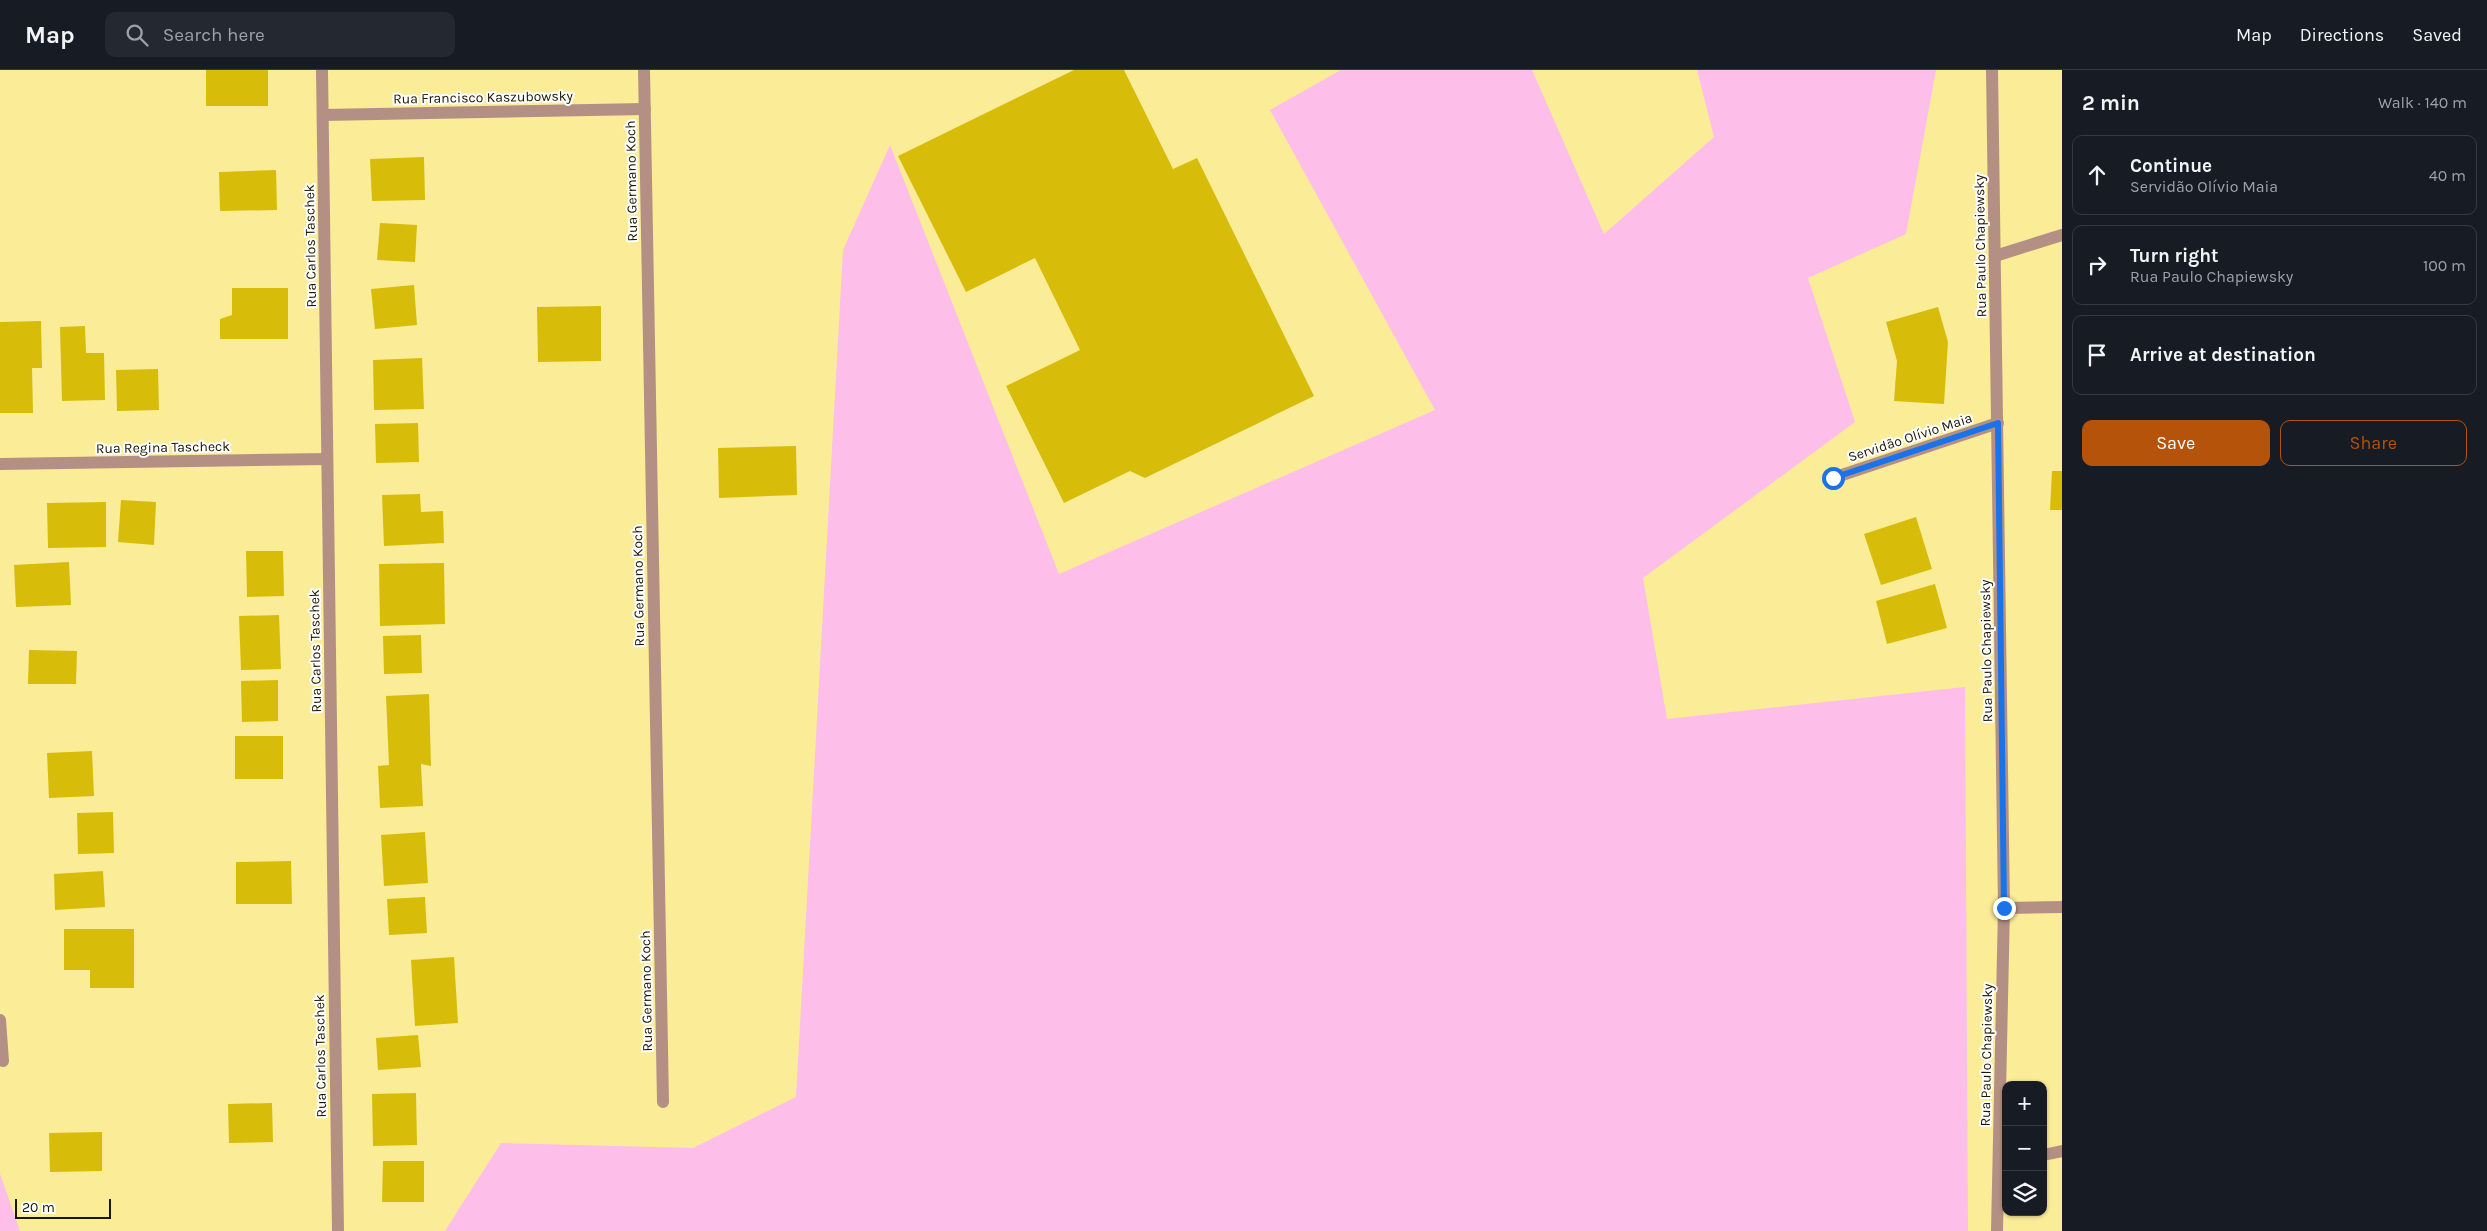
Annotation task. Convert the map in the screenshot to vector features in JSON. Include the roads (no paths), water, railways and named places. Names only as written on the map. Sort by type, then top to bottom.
[{"type":"street","name":"Rua Carlos Taschek","points":[[322,70],[338,1231]]},
{"type":"street","name":"Rua Germano Koch","points":[[644,70],[662,1102]]},
{"type":"street","name":"Rua Paulo Chapiewsky","points":[[1992,70],[2004,908],[2002,1126]]},
{"type":"street","name":"Rua Francisco Kaszubowsky","points":[[323,114],[645,109]]},
{"type":"street","points":[[1995,256],[2062,235]]},
{"type":"street","name":"Servidão Olívio Maia","points":[[1833,478],[1998,423]]},
{"type":"street","name":"Rua Regina Tascheck","points":[[0,464],[327,459]]},
{"type":"street","points":[[2004,908],[2062,907]]},
{"type":"street","points":[[0,1020],[4,1061]]},
{"type":"street","points":[[2047,1154],[2062,1151]]},
{"type":"street","name":"Rua Paulo Chapiewsky","points":[[1997,1231],[2002,1164]]}]
